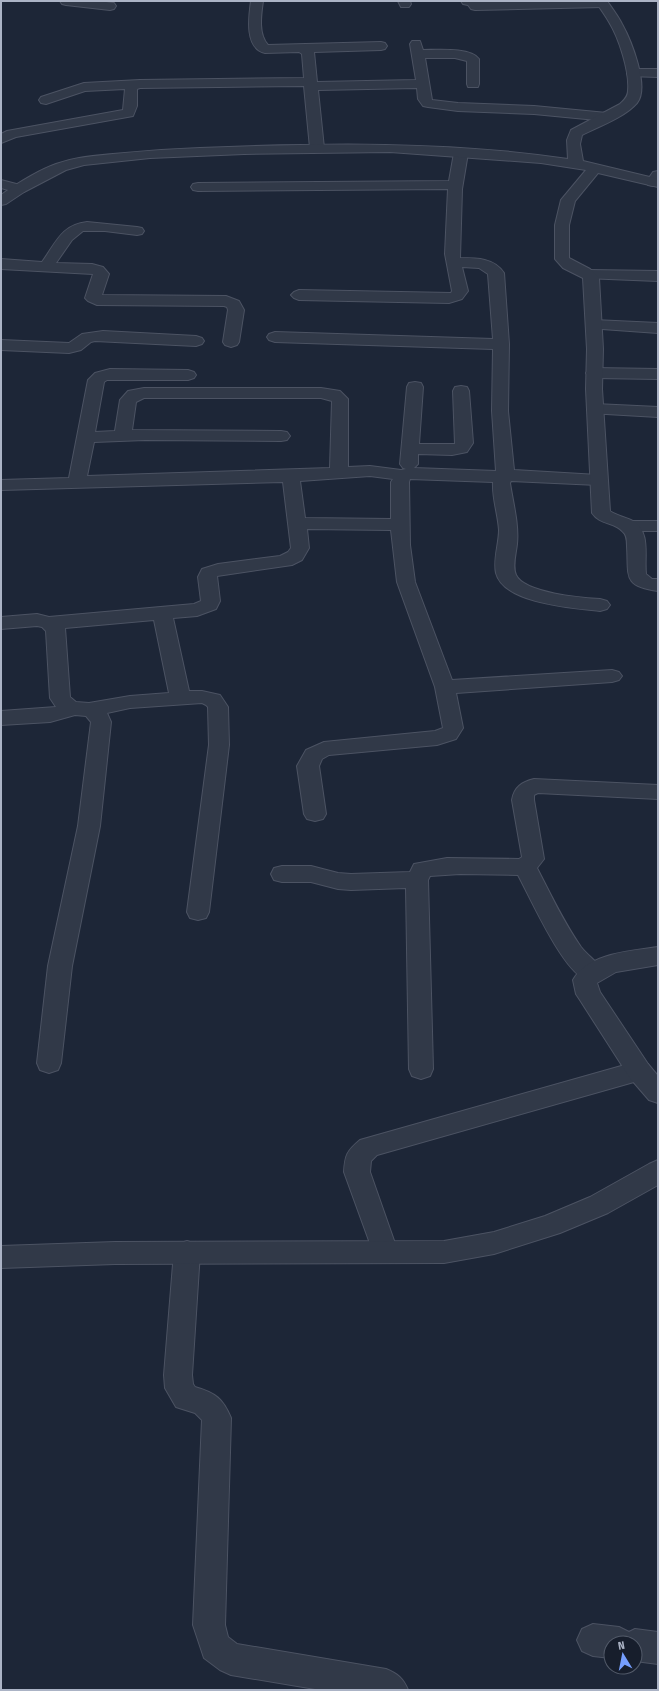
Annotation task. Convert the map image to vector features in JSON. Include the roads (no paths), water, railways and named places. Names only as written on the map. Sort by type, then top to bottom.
[{"type":"street","points":[[66,1],[110,6]]},
{"type":"street","points":[[257,1],[254,25],[260,45],[265,49],[381,46]]},
{"type":"street","points":[[473,8],[602,2],[616,23],[625,43],[633,73],[635,92],[632,100],[624,107],[580,130],[574,136],[576,164]]},
{"type":"street","points":[[302,49],[308,53],[317,148]]},
{"type":"street","points":[[473,84],[473,59],[470,56],[417,49],[425,99],[432,104],[466,108],[547,111],[607,117]]},
{"type":"street","points":[[633,73],[658,73]]},
{"type":"street","points":[[46,100],[84,87],[160,82],[240,84],[423,84]]},
{"type":"street","points":[[1,139],[27,130],[128,113],[131,108],[130,92],[132,86],[140,84]]},
{"type":"street","points":[[1,201],[19,189],[62,167],[84,161],[150,154],[317,148],[390,148],[541,159],[576,164],[656,180]]},
{"type":"street","points":[[299,296],[449,298],[457,296],[460,291],[455,262],[452,254],[456,185],[461,153]]},
{"type":"street","points":[[595,168],[568,200],[562,225],[562,259],[568,265],[586,272],[589,275],[658,276]]},
{"type":"street","points":[[1,184],[19,189]]},
{"type":"street","points":[[198,187],[456,185]]},
{"type":"street","points":[[46,266],[67,239],[80,227],[88,226],[137,231]]},
{"type":"street","points":[[455,262],[486,264],[492,267],[496,273],[501,344],[500,411],[506,468],[500,483],[508,537],[504,569],[508,580],[522,591],[572,602],[600,605]]},
{"type":"street","points":[[1,264],[92,268],[98,270],[101,274],[93,294],[93,298],[97,300],[226,302],[234,304],[236,310],[231,342]]},
{"type":"street","points":[[589,275],[594,325],[595,409],[601,513],[605,518],[629,526],[658,526]]},
{"type":"street","points":[[594,325],[658,328]]},
{"type":"street","points":[[1,345],[76,348],[84,340],[92,337],[103,336],[196,341]]},
{"type":"street","points":[[275,337],[501,344]]},
{"type":"street","points":[[594,373],[658,374]]},
{"type":"street","points":[[74,482],[78,477],[96,380],[101,376],[110,374],[188,375]]},
{"type":"street","points":[[315,814],[308,766],[313,755],[324,749],[437,738],[449,734],[453,728],[445,686],[406,582],[402,565],[400,482],[407,475],[409,467],[415,387]]},
{"type":"street","points":[[410,449],[452,450],[461,448],[464,443],[461,391]]},
{"type":"street","points":[[123,435],[128,400],[134,395],[139,394],[321,393],[334,395],[340,399],[339,473]]},
{"type":"street","points":[[595,409],[658,412]]},
{"type":"street","points":[[86,437],[123,435],[280,436]]},
{"type":"street","points":[[1,485],[65,484],[74,482],[376,472],[407,475],[491,477],[518,475],[598,480]]},
{"type":"street","points":[[1,623],[37,620],[49,622],[197,610],[209,605],[212,600],[207,579],[209,573],[218,570],[286,561],[295,556],[300,548],[291,476]]},
{"type":"street","points":[[297,524],[400,525]]},
{"type":"street","points":[[629,526],[635,533],[636,574],[640,581],[652,585],[658,585]]},
{"type":"street","points":[[162,613],[180,699]]},
{"type":"street","points":[[49,622],[56,629],[60,698],[63,703],[99,714],[101,722],[89,826],[60,966],[49,1064]]},
{"type":"street","points":[[445,686],[612,676]]},
{"type":"street","points":[[1,718],[50,715],[130,702],[202,697],[213,700],[218,707],[219,745],[198,912]]},
{"type":"street","points":[[421,1069],[417,880],[422,870],[437,866],[508,869],[525,867],[533,859],[523,800],[524,792],[534,786],[658,792]]},
{"type":"street","points":[[525,867],[564,940],[574,954],[592,972]]},
{"type":"street","points":[[282,874],[311,874],[338,881],[351,882],[417,880]]},
{"type":"street","points":[[658,956],[615,964],[592,972],[585,980],[588,994],[639,1071],[658,1093]]},
{"type":"street","points":[[385,1252],[357,1172],[358,1157],[369,1147],[639,1071]]},
{"type":"street","points":[[1,1257],[187,1252],[444,1252],[494,1243],[551,1225],[599,1205],[658,1171]]},
{"type":"street","points":[[187,1252],[178,1375],[179,1388],[186,1398],[199,1401],[210,1406],[217,1418],[209,1625],[215,1648],[231,1659],[386,1685],[392,1690]]},
{"type":"street","points":[[643,1646],[658,1648]]}]
